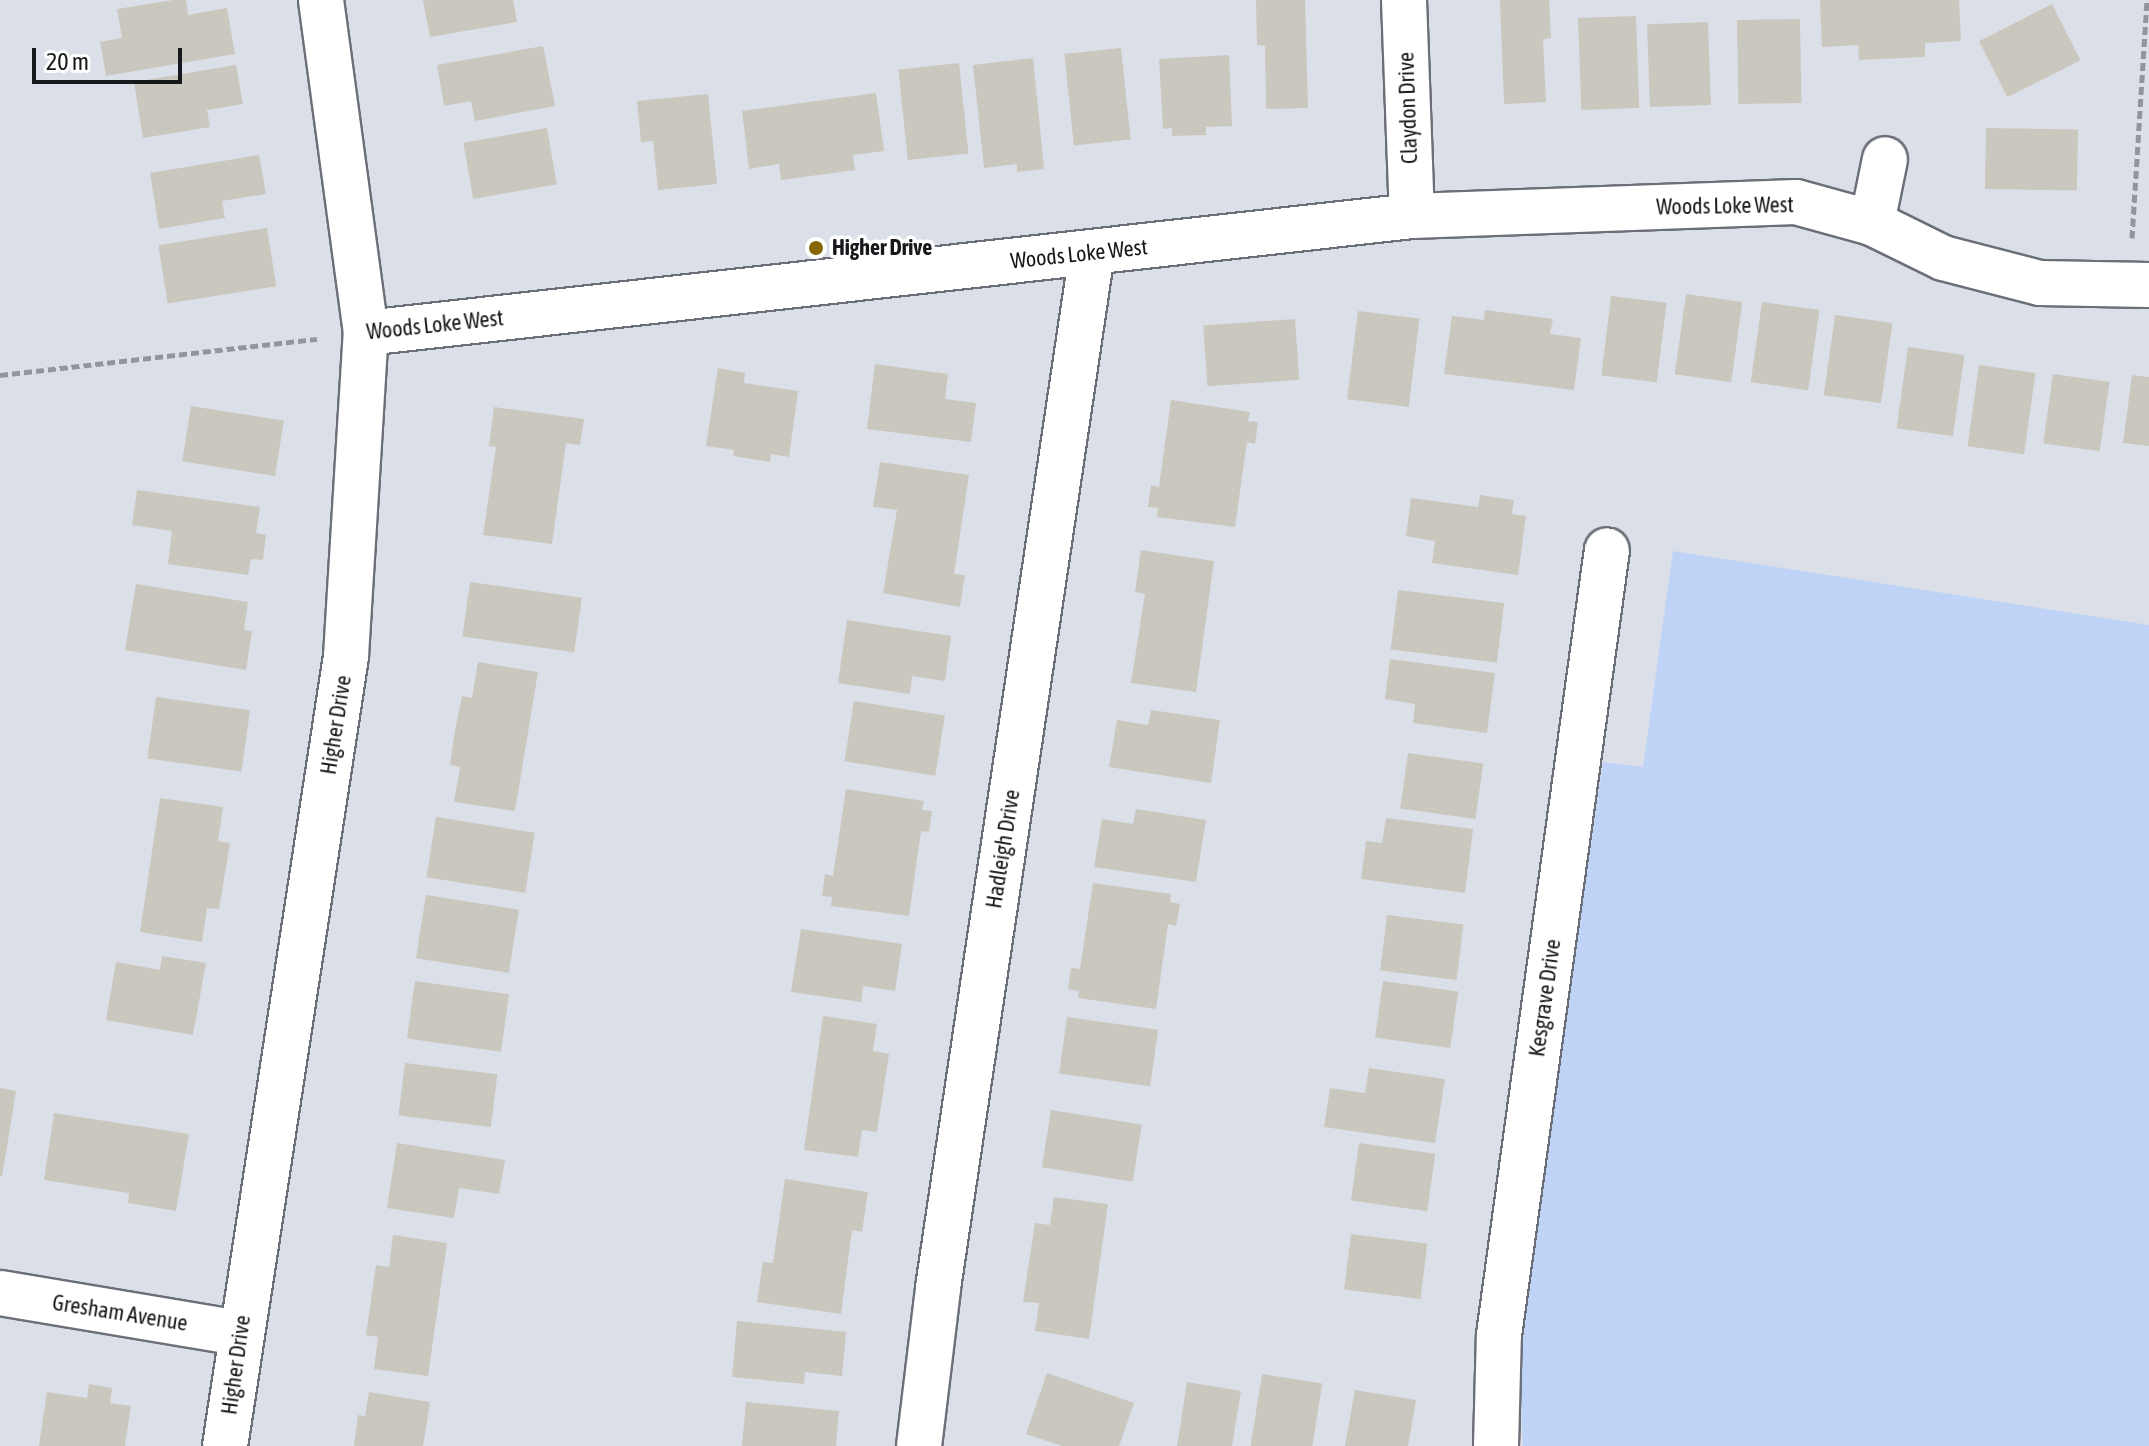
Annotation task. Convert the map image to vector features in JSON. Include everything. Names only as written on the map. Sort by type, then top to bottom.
[{"type":"street","name":"Higher Drive","points":[[225,1446],[346,656],[366,333],[321,0]]},
{"type":"street","name":"Claydon Drive","points":[[1404,0],[1412,216]]},
{"type":"street","points":[[1872,223],[1885,159]]},
{"type":"street","name":"Woods Loke West","points":[[366,333],[1412,216],[1796,202],[1872,223],[1943,258],[2040,283],[2139,286]]},
{"type":"street","name":"Hadleigh Drive","points":[[919,1446],[938,1288],[1092,253]]},
{"type":"street","name":"Kesgrave Drive","points":[[1496,1446],[1499,1335],[1607,550]]},
{"type":"street","name":"Gresham Avenue","points":[[0,1293],[240,1333]]},
{"type":"path","points":[[2139,286],[2147,0]]},
{"type":"path","name":"Woods Loke West","points":[[0,375],[366,333]]},
{"type":"shaded area","points":[[1673,551],[2149,625],[2149,1446],[1523,1446],[1518,1345],[1603,762],[1643,767]]},
{"type":"building","points":[[186,0],[188,15],[227,8],[235,54],[106,76],[100,42],[122,38],[117,9]]},
{"type":"building","points":[[423,0],[513,0],[517,22],[430,37]]},
{"type":"building","points":[[1256,0],[1305,0],[1308,108],[1266,109],[1265,46],[1257,45]]},
{"type":"building","points":[[1500,0],[1549,0],[1551,38],[1543,39],[1546,102],[1504,104]]},
{"type":"building","points":[[1820,0],[1959,0],[1961,41],[1925,43],[1925,57],[1859,60],[1858,45],[1822,47]]},
{"type":"building","points":[[2052,4],[2081,60],[2008,97],[1979,41]]},
{"type":"building","points":[[1636,16],[1639,108],[1581,110],[1578,18]]},
{"type":"building","points":[[1800,19],[1801,103],[1738,104],[1737,20]]},
{"type":"building","points":[[1708,22],[1711,105],[1650,107],[1647,24]]},
{"type":"building","points":[[543,46],[555,106],[475,121],[471,101],[444,106],[437,65]]},
{"type":"building","points":[[1121,48],[1131,139],[1074,145],[1064,54]]},
{"type":"building","points":[[1229,55],[1232,126],[1206,127],[1206,135],[1172,136],[1172,128],[1163,129],[1159,59]]},
{"type":"building","points":[[1033,58],[1044,169],[1017,172],[1017,164],[984,168],[973,65]]},
{"type":"building","points":[[959,63],[969,154],[908,160],[898,69]]},
{"type":"building","points":[[236,65],[243,104],[207,110],[210,127],[143,138],[134,82]]},
{"type":"building","points":[[876,93],[884,151],[853,155],[855,170],[781,180],[779,164],[749,169],[742,111]]},
{"type":"building","points":[[708,94],[717,184],[658,190],[653,141],[641,142],[637,101]]},
{"type":"building","points":[[547,128],[557,184],[473,199],[463,143]]},
{"type":"building","points":[[1986,128],[2078,130],[2077,191],[1985,189]]},
{"type":"building","points":[[259,155],[266,194],[222,201],[225,218],[159,229],[150,173]]},
{"type":"building","points":[[267,228],[276,286],[168,303],[158,245]]},
{"type":"building","points":[[1686,294],[1742,302],[1731,382],[1675,374]]},
{"type":"building","points":[[1611,296],[1667,303],[1657,382],[1601,375]]},
{"type":"building","points":[[1762,302],[1819,310],[1808,390],[1751,382]]},
{"type":"building","points":[[1485,310],[1553,319],[1550,334],[1581,338],[1574,390],[1444,374],[1452,316],[1484,320]]},
{"type":"building","points":[[1358,311],[1420,319],[1409,407],[1347,399]]},
{"type":"building","points":[[1835,315],[1892,323],[1881,403],[1824,395]]},
{"type":"building","points":[[1295,319],[1299,380],[1207,386],[1203,325]]},
{"type":"building","points":[[1908,347],[1964,355],[1953,436],[1897,428]]},
{"type":"building","points":[[875,364],[948,374],[945,399],[976,403],[971,442],[867,429]]},
{"type":"building","points":[[1979,365],[2035,373],[2024,454],[1968,446]]},
{"type":"building","points":[[718,368],[745,373],[744,383],[798,391],[789,457],[771,454],[770,462],[733,456],[734,450],[706,446]]},
{"type":"building","points":[[2053,374],[2109,382],[2100,451],[2043,443]]},
{"type":"building","points":[[2132,375],[2149,377],[2149,446],[2123,443]]},
{"type":"building","points":[[1171,400],[1250,412],[1248,421],[1258,422],[1255,444],[1247,442],[1235,527],[1157,517],[1158,508],[1148,507],[1151,485],[1159,487]]},
{"type":"building","points":[[191,406],[284,421],[275,476],[182,461]]},
{"type":"building","points":[[494,407],[584,419],[580,445],[566,443],[552,544],[483,535],[496,447],[489,446]]},
{"type":"building","points":[[880,462],[969,475],[954,574],[965,575],[960,607],[883,593],[897,510],[873,507]]},
{"type":"building","points":[[137,490],[260,507],[256,533],[266,535],[263,560],[251,559],[248,575],[168,564],[172,531],[132,525]]},
{"type":"building","points":[[1480,495],[1514,500],[1512,514],[1526,516],[1518,575],[1432,563],[1435,541],[1406,536],[1411,498],[1478,507]]},
{"type":"building","points":[[1141,550],[1214,561],[1196,692],[1131,683],[1145,594],[1135,592]]},
{"type":"building","points":[[470,582],[582,598],[574,652],[462,636]]},
{"type":"building","points":[[136,584],[248,602],[244,630],[252,631],[246,670],[125,650]]},
{"type":"building","points":[[1398,590],[1504,603],[1497,663],[1391,650]]},
{"type":"building","points":[[847,620],[951,636],[945,681],[912,676],[910,694],[838,683]]},
{"type":"building","points":[[1390,659],[1495,673],[1487,733],[1413,723],[1415,704],[1385,699]]},
{"type":"building","points":[[478,662],[538,672],[515,811],[454,802],[460,767],[450,765],[455,730],[462,696],[472,698]]},
{"type":"building","points":[[156,697],[250,710],[241,772],[147,758]]},
{"type":"building","points":[[854,701],[945,715],[935,776],[844,761]]},
{"type":"building","points":[[1151,710],[1220,720],[1211,783],[1109,767],[1117,720],[1148,725]]},
{"type":"building","points":[[1408,753],[1483,764],[1475,819],[1400,808]]},
{"type":"building","points":[[846,789],[924,801],[922,810],[932,811],[929,832],[921,831],[909,916],[831,906],[832,897],[822,896],[825,874],[833,876]]},
{"type":"building","points":[[160,798],[223,807],[218,841],[230,843],[219,909],[207,908],[202,942],[140,932]]},
{"type":"building","points":[[1136,809],[1206,820],[1196,882],[1094,867],[1102,819],[1133,824]]},
{"type":"building","points":[[436,817],[535,833],[525,893],[426,877]]},
{"type":"building","points":[[1386,818],[1473,829],[1465,893],[1361,879],[1366,841],[1382,843]]},
{"type":"building","points":[[1093,883],[1171,894],[1170,902],[1180,904],[1176,926],[1168,924],[1156,1009],[1078,998],[1079,991],[1068,989],[1071,968],[1080,969]]},
{"type":"building","points":[[426,895],[519,910],[509,973],[416,958]]},
{"type":"building","points":[[1387,915],[1463,924],[1457,980],[1380,971]]},
{"type":"building","points":[[801,929],[902,944],[895,991],[863,986],[861,1002],[791,992]]},
{"type":"building","points":[[162,956],[206,963],[193,1035],[106,1020],[116,962],[160,970]]},
{"type":"building","points":[[415,981],[509,994],[501,1052],[407,1038]]},
{"type":"building","points":[[1383,981],[1458,992],[1450,1048],[1375,1037]]},
{"type":"building","points":[[823,1016],[877,1024],[873,1051],[889,1054],[877,1132],[862,1130],[858,1157],[804,1150]]},
{"type":"building","points":[[1067,1017],[1158,1030],[1150,1086],[1059,1073]]},
{"type":"building","points":[[405,1063],[497,1074],[491,1127],[399,1116]]},
{"type":"building","points":[[1369,1068],[1445,1079],[1435,1143],[1324,1127],[1330,1088],[1365,1093]]},
{"type":"building","points":[[0,1088],[16,1091],[2,1177],[0,1176]]},
{"type":"building","points":[[1051,1110],[1142,1124],[1133,1182],[1042,1167]]},
{"type":"building","points":[[54,1113],[189,1134],[176,1211],[128,1203],[129,1193],[44,1180]]},
{"type":"building","points":[[397,1143],[505,1160],[499,1194],[459,1188],[454,1218],[387,1208]]},
{"type":"building","points":[[1359,1143],[1435,1154],[1427,1211],[1351,1200]]},
{"type":"building","points":[[785,1179],[868,1192],[862,1232],[852,1230],[841,1314],[757,1302],[763,1262],[773,1263]]},
{"type":"building","points":[[1054,1197],[1108,1204],[1089,1339],[1035,1331],[1039,1303],[1023,1302],[1035,1223],[1050,1225]]},
{"type":"building","points":[[1351,1234],[1427,1243],[1421,1299],[1344,1290]]},
{"type":"building","points":[[393,1235],[447,1243],[428,1376],[374,1369],[378,1337],[366,1335],[376,1265],[389,1267]]},
{"type":"building","points":[[737,1321],[846,1332],[842,1376],[805,1372],[804,1384],[732,1377]]},
{"type":"building","points":[[1047,1373],[1134,1403],[1119,1446],[1062,1446],[1026,1434]]},
{"type":"building","points":[[1262,1374],[1322,1384],[1312,1446],[1251,1446]]},
{"type":"building","points":[[1187,1382],[1241,1391],[1232,1446],[1177,1446]]},
{"type":"building","points":[[89,1384],[112,1388],[110,1403],[131,1406],[125,1446],[39,1446],[47,1392],[87,1398]]},
{"type":"building","points":[[1355,1390],[1416,1400],[1408,1446],[1345,1446]]},
{"type":"building","points":[[369,1392],[430,1402],[423,1446],[354,1446],[358,1415],[365,1416]]},
{"type":"building","points":[[746,1402],[839,1411],[836,1446],[742,1446]]},
{"type":"place","name":"Higher Drive","points":[[816,248]]}]
